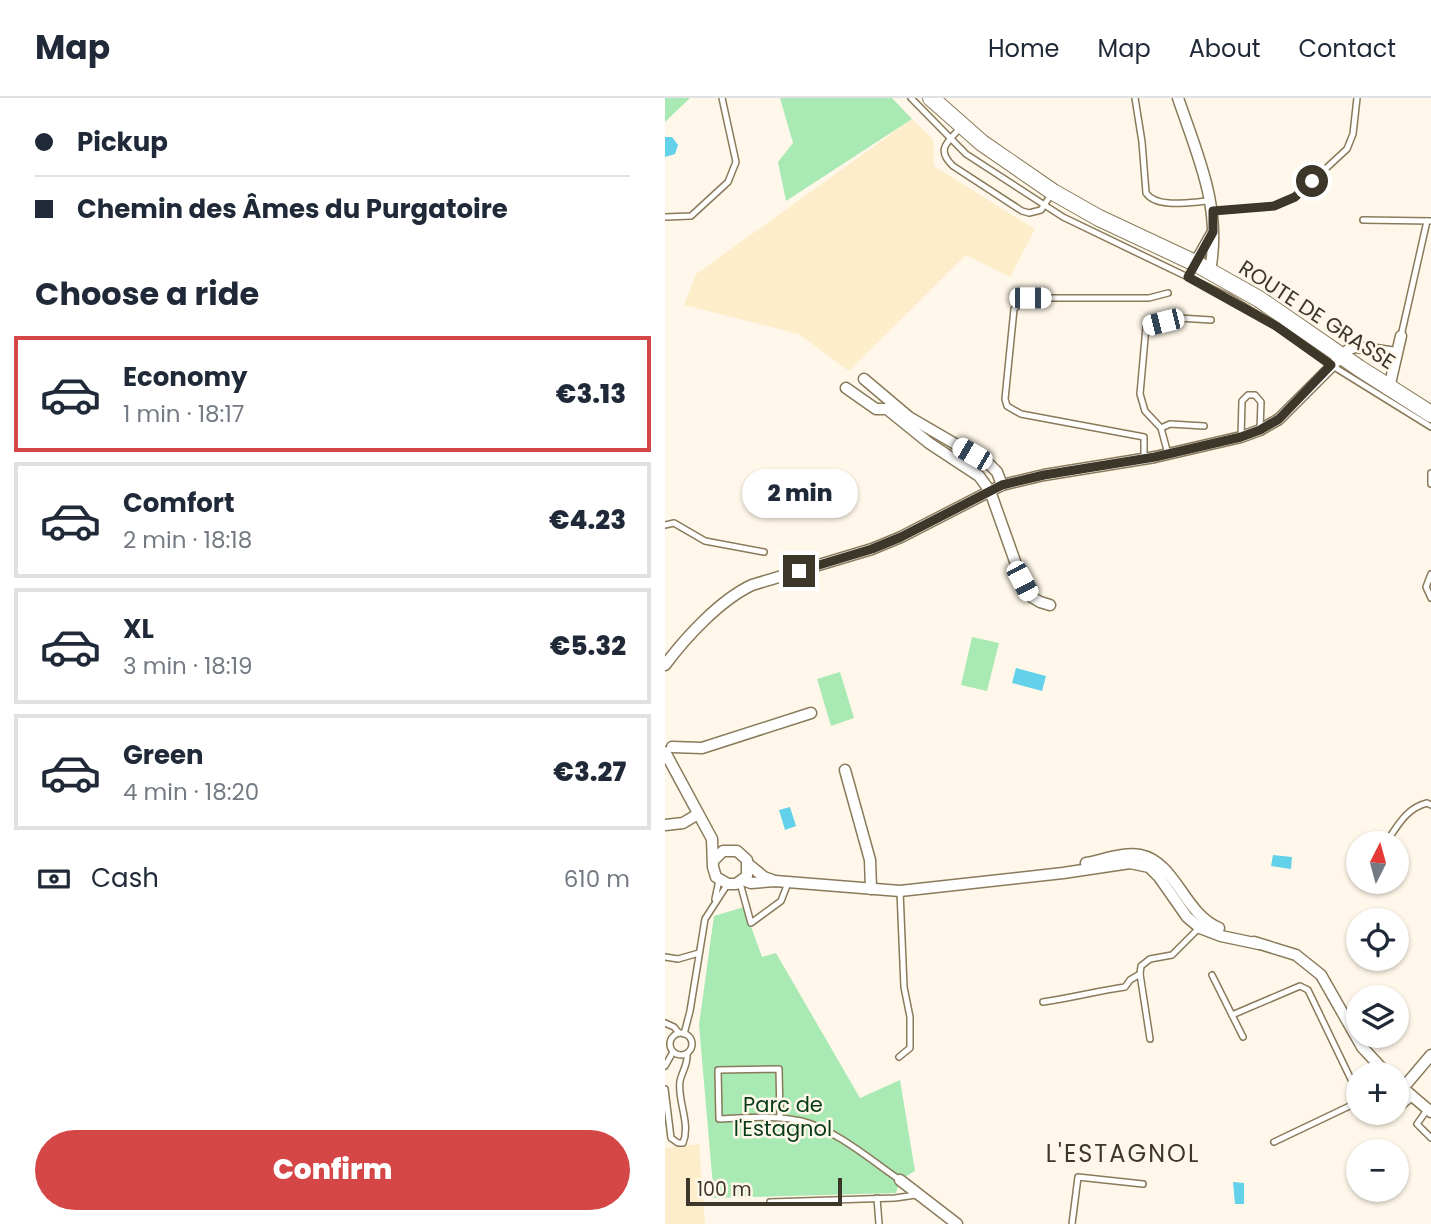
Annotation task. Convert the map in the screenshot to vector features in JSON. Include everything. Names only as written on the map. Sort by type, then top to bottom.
[{"type":"main road","name":"ROUTE DE GRASSE","points":[[932,98],[961,127],[1049,199],[1099,218],[1287,317],[1333,363],[1389,388],[1431,414]]},
{"type":"street","points":[[1178,98],[1212,206],[1213,257],[1198,270]]},
{"type":"street","points":[[1198,270],[1213,232]]},
{"type":"street","points":[[1389,388],[1401,336]]},
{"type":"street","points":[[665,656],[740,590],[771,578],[872,549],[1002,485],[1044,475],[1144,459],[1241,437],[1279,419],[1349,349],[1356,347],[1396,353]]},
{"type":"street","points":[[864,379],[909,417],[988,463],[997,472],[1002,485]]},
{"type":"street","points":[[846,387],[876,409],[887,410],[929,443],[979,476],[990,491],[1030,596],[1050,605]]},
{"type":"street","points":[[665,665],[679,646]]},
{"type":"street","points":[[775,881],[724,882],[716,877],[712,839],[667,749],[702,748],[811,713]]},
{"type":"street","points":[[845,770],[870,860],[871,889]]},
{"type":"street","points":[[665,825],[683,823],[698,814]]},
{"type":"street","points":[[712,839],[727,850],[741,853],[748,864],[764,877],[775,881],[900,891],[1037,875],[1081,863],[1131,854],[1142,855],[1163,868],[1180,899],[1203,924],[1296,955],[1321,975],[1362,1047],[1376,1062]]},
{"type":"street","points":[[714,860],[727,850]]},
{"type":"street","points":[[742,881],[747,876],[748,864]]},
{"type":"street","points":[[1409,1077],[1431,1055]]},
{"type":"street","points":[[1409,1094],[1429,1111]]},
{"type":"street","points":[[900,1180],[956,1224]]},
{"type":"lane","points":[[665,216],[691,216],[728,182],[736,162],[722,98]]},
{"type":"lane","points":[[911,98],[950,139],[973,159],[1049,199],[1037,212],[1022,211],[945,158],[944,151],[950,139],[961,127]]},
{"type":"lane","points":[[1135,98],[1146,193],[1158,202],[1212,206],[1274,206],[1295,197],[1347,149],[1353,134],[1357,98]]},
{"type":"lane","points":[[1363,220],[1429,221],[1401,336]]},
{"type":"lane","points":[[1144,459],[1144,438],[1021,414],[1007,406],[1005,399],[1014,309],[1030,298],[1149,298],[1168,293]]},
{"type":"lane","points":[[1168,454],[1161,428],[1145,411],[1140,394],[1146,327],[1179,318],[1211,320]]},
{"type":"lane","points":[[1333,363],[1431,427]]},
{"type":"lane","points":[[1241,437],[1242,401],[1248,395],[1255,395],[1261,401],[1260,430]]},
{"type":"lane","points":[[1161,428],[1170,424],[1204,426]]},
{"type":"lane","points":[[1431,472],[1431,484]]},
{"type":"lane","points":[[665,526],[674,523],[705,541],[764,552]]},
{"type":"lane","points":[[1431,573],[1426,587],[1431,598]]},
{"type":"lane","points":[[1394,831],[1407,813],[1418,805],[1431,805]]},
{"type":"lane","points":[[742,881],[751,923],[781,901],[788,883]]},
{"type":"lane","points":[[665,1066],[670,1041],[681,1033],[690,1011],[705,919],[724,882]]},
{"type":"lane","points":[[899,1057],[910,1048],[911,1038],[904,987],[900,891]]},
{"type":"lane","points":[[1150,1039],[1141,967],[1150,960],[1172,955],[1203,924]]},
{"type":"lane","points":[[665,957],[678,959],[699,953]]},
{"type":"lane","points":[[1043,1002],[1125,987],[1140,974]]},
{"type":"lane","points":[[1212,975],[1243,1037]]},
{"type":"lane","points":[[1232,1015],[1300,986],[1308,990],[1346,1064]]},
{"type":"lane","points":[[665,1023],[688,1036],[692,1044],[680,1082],[685,1120],[683,1143],[671,1138],[665,1089]]},
{"type":"lane","points":[[670,1051],[677,1055],[687,1054]]},
{"type":"lane","points":[[780,1118],[779,1069],[718,1070],[719,1119],[780,1118],[801,1121],[829,1133],[900,1180]]},
{"type":"lane","points":[[1409,1100],[1413,1097]]},
{"type":"lane","points":[[1274,1142],[1346,1108]]},
{"type":"lane","points":[[1429,1111],[1417,1124],[1431,1138]]},
{"type":"lane","points":[[1072,1224],[1078,1177],[1143,1184]]},
{"type":"lane","points":[[770,1202],[916,1195]]},
{"type":"lane","points":[[877,1198],[879,1224]]},
{"type":"shaded area","points":[[912,119],[933,139],[934,166],[1035,229],[1010,277],[966,255],[849,371],[799,334],[684,305],[696,274]]},
{"type":"shaded area","points":[[699,1144],[705,1224],[665,1224],[665,1148]]},
{"type":"green space","points":[[665,98],[690,98],[665,122]]},
{"type":"green space","points":[[780,98],[892,98],[912,119],[786,201],[778,162],[793,143]]},
{"type":"green space","points":[[972,637],[999,643],[987,691],[961,685]]},
{"type":"green space","points":[[840,672],[854,718],[831,726],[817,679]]},
{"type":"green space","name":"Parc de l'Estagnol","points":[[744,907],[762,957],[776,953],[860,1098],[900,1080],[915,1171],[900,1180],[896,1193],[714,1198],[699,1025],[714,916]]},
{"type":"water","points":[[665,137],[672,137],[678,145],[675,154],[665,157]]},
{"type":"water","points":[[1016,668],[1046,676],[1042,691],[1012,683]]},
{"type":"water","points":[[790,807],[796,826],[785,830],[779,810]]},
{"type":"water","points":[[1273,855],[1292,857],[1291,869],[1271,866]]},
{"type":"water","points":[[1233,1182],[1244,1183],[1244,1204],[1235,1204]]},
{"type":"district","name":"L'ESTAGNOL","points":[[1123,1154]]},
{"type":"route","points":[[799,571],[872,549],[901,537],[1002,485],[1044,475],[1155,457],[1241,437],[1279,419],[1331,365],[1276,326],[1227,296],[1188,277],[1213,232],[1213,211],[1285,203],[1312,181]]}]
